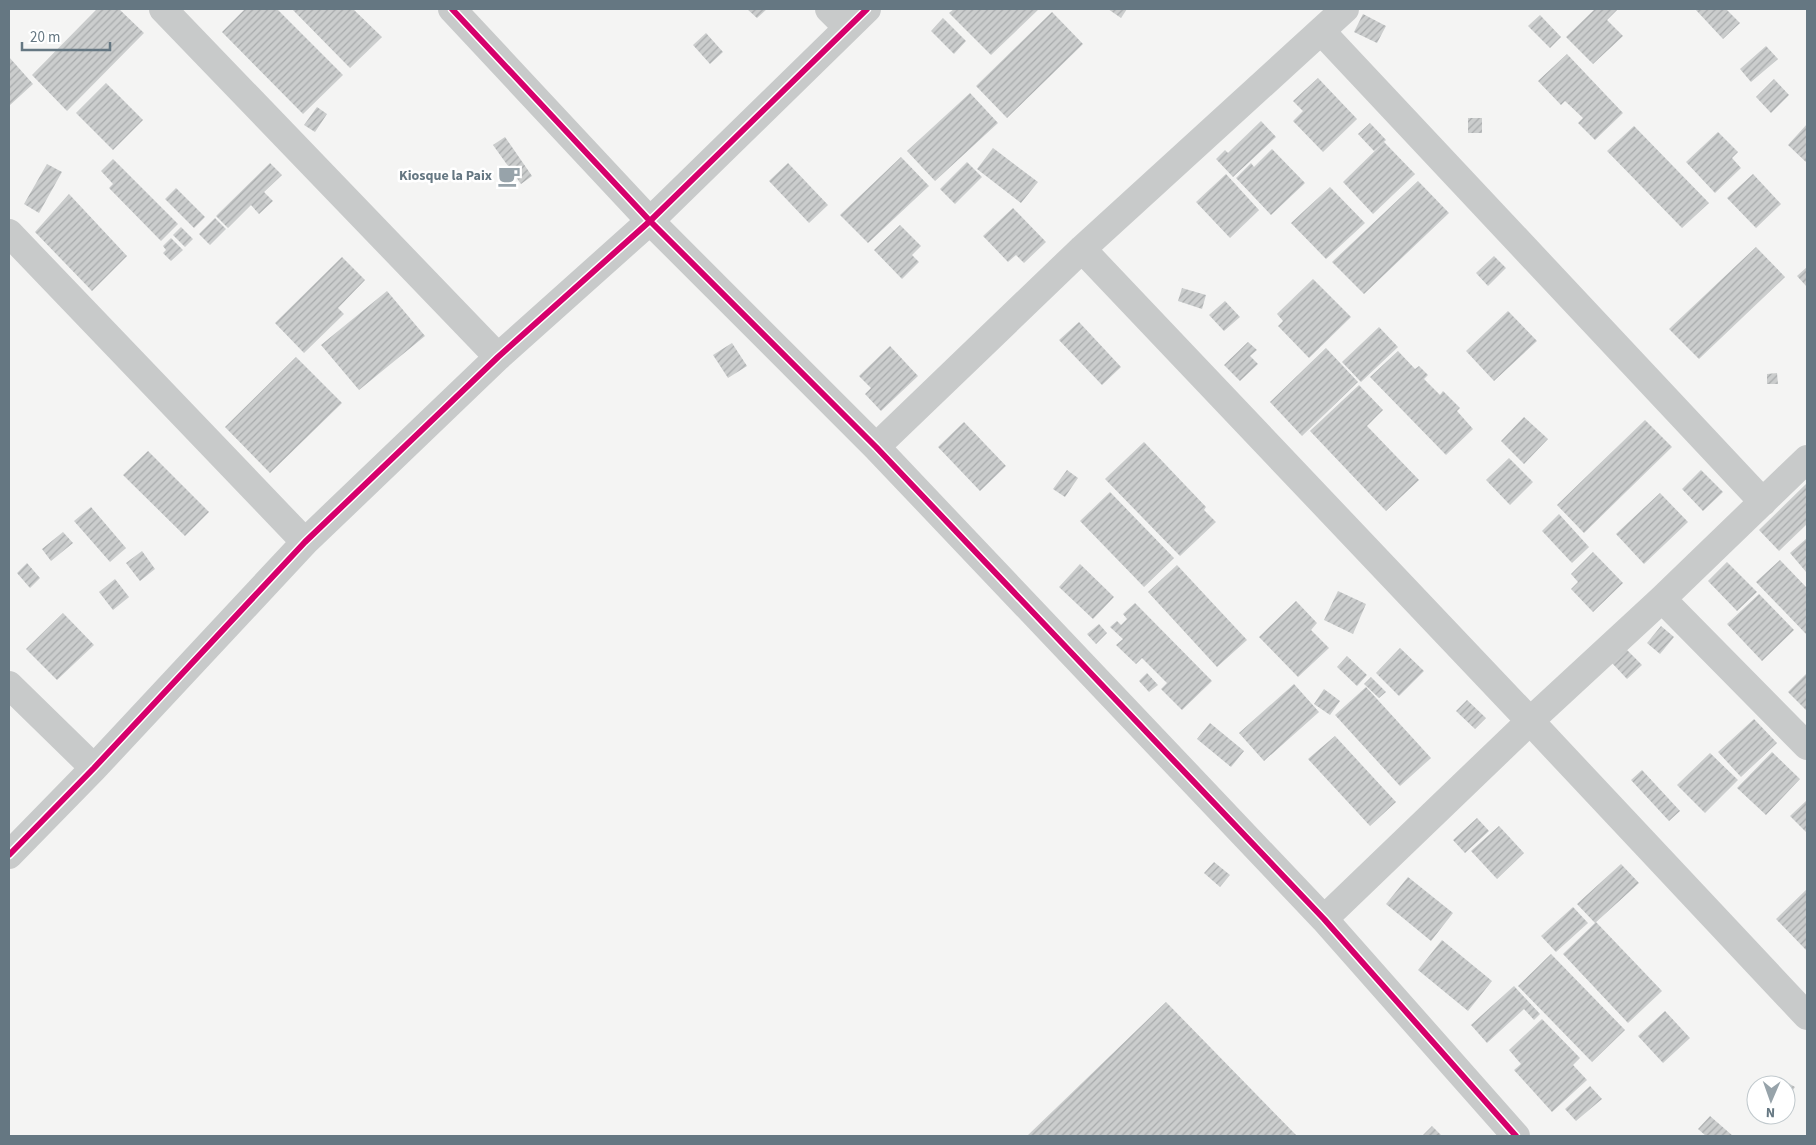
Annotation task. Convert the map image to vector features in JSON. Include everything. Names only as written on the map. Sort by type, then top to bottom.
[{"type":"street","points":[[163,9],[498,357]]},
{"type":"street","points":[[452,9],[650,221],[876,447],[1324,919],[1516,1136]]},
{"type":"street","points":[[9,856],[305,542],[498,357],[650,221],[838,18],[866,9]]},
{"type":"street","points":[[876,447],[1082,250],[1345,9]]},
{"type":"street","points":[[1321,31],[1763,502]]},
{"type":"street","points":[[9,233],[305,542]]},
{"type":"street","points":[[1082,250],[1530,721],[1807,1016]]},
{"type":"street","points":[[1324,919],[1807,459]]},
{"type":"street","points":[[1662,599],[1807,746]]},
{"type":"street","points":[[9,685],[94,768]]},
{"type":"building","points":[[97,9],[119,9],[144,33],[67,111],[32,75]]},
{"type":"building","points":[[245,9],[277,9],[343,75],[303,114],[222,32]]},
{"type":"building","points":[[292,9],[353,9],[382,37],[350,68]]},
{"type":"building","points":[[747,9],[767,9],[757,18]]},
{"type":"building","points":[[954,9],[1039,9],[991,55],[949,13]]},
{"type":"building","points":[[1108,9],[1127,9],[1121,18]]},
{"type":"building","points":[[1595,9],[1618,9],[1607,20],[1623,36],[1593,64],[1566,37]]},
{"type":"building","points":[[1695,9],[1726,9],[1740,23],[1723,39]]},
{"type":"building","points":[[1052,12],[1083,44],[1007,118],[976,86]]},
{"type":"building","points":[[1363,14],[1386,26],[1377,43],[1354,32]]},
{"type":"building","points":[[1540,15],[1561,37],[1550,48],[1528,26]]},
{"type":"building","points":[[943,18],[966,41],[954,54],[931,31]]},
{"type":"building","points":[[706,33],[723,52],[710,64],[693,45]]},
{"type":"building","points":[[1766,46],[1778,59],[1751,82],[1740,69]]},
{"type":"building","points":[[1567,54],[1623,113],[1595,140],[1578,123],[1583,118],[1565,101],[1561,105],[1538,81]]},
{"type":"building","points":[[9,57],[33,84],[9,106]]},
{"type":"building","points":[[1318,78],[1357,119],[1323,152],[1293,121],[1303,111],[1293,101]]},
{"type":"building","points":[[1774,79],[1789,95],[1771,113],[1756,97]]},
{"type":"building","points":[[106,83],[143,120],[113,150],[76,113]]},
{"type":"building","points":[[970,93],[998,123],[935,181],[907,151]]},
{"type":"building","points":[[317,107],[327,114],[315,132],[304,125]]},
{"type":"building","points":[[1468,118],[1482,118],[1482,133],[1468,133]]},
{"type":"building","points":[[1261,121],[1276,137],[1233,177],[1216,159],[1225,150],[1228,153]]},
{"type":"building","points":[[1370,123],[1386,140],[1374,151],[1358,134]]},
{"type":"building","points":[[1807,124],[1807,163],[1788,145]]},
{"type":"building","points":[[1634,126],[1709,203],[1682,228],[1607,151]]},
{"type":"building","points":[[1718,132],[1738,152],[1732,158],[1741,168],[1715,193],[1686,162]]},
{"type":"building","points":[[505,137],[532,176],[521,184],[493,145]]},
{"type":"building","points":[[1384,142],[1415,174],[1373,214],[1343,182]]},
{"type":"building","points":[[993,148],[1038,182],[1021,203],[977,169]]},
{"type":"building","points":[[1272,149],[1305,183],[1271,215],[1236,178],[1251,163],[1254,167]]},
{"type":"building","points":[[901,157],[929,186],[868,243],[840,215]]},
{"type":"building","points":[[113,159],[178,224],[161,241],[109,188],[113,184],[101,171]]},
{"type":"building","points":[[967,162],[982,177],[955,204],[940,189]]},
{"type":"building","points":[[270,163],[282,175],[264,192],[273,201],[259,214],[251,205],[228,228],[216,216]]},
{"type":"building","points":[[788,163],[828,205],[809,223],[769,181]]},
{"type":"building","points":[[47,164],[62,172],[39,213],[24,204]]},
{"type":"building","points":[[1226,174],[1259,210],[1230,238],[1196,202]]},
{"type":"building","points":[[1753,174],[1781,204],[1756,228],[1727,198]]},
{"type":"building","points":[[1418,181],[1449,213],[1364,294],[1332,262]]},
{"type":"building","points":[[1330,187],[1365,223],[1326,259],[1291,223]]},
{"type":"building","points":[[176,188],[205,217],[194,228],[165,199]]},
{"type":"building","points":[[69,194],[127,256],[92,291],[35,232]]},
{"type":"building","points":[[1013,208],[1046,242],[1024,263],[1016,255],[1008,262],[983,236]]},
{"type":"building","points":[[215,218],[226,229],[210,245],[199,234]]},
{"type":"building","points":[[900,225],[921,246],[912,255],[919,262],[902,279],[874,250]]},
{"type":"building","points":[[181,227],[193,239],[185,247],[173,235]]},
{"type":"building","points":[[171,238],[183,250],[171,261],[163,253],[166,250],[163,246]]},
{"type":"building","points":[[1756,247],[1785,277],[1699,359],[1669,329]]},
{"type":"building","points":[[1494,256],[1506,268],[1488,286],[1476,273]]},
{"type":"building","points":[[342,257],[365,280],[338,308],[344,314],[304,353],[275,323]]},
{"type":"building","points":[[1807,267],[1807,287],[1797,276]]},
{"type":"building","points":[[1313,279],[1351,317],[1309,358],[1278,326],[1283,321],[1277,314]]},
{"type":"building","points":[[1182,288],[1206,295],[1202,309],[1178,301]]},
{"type":"building","points":[[387,291],[425,336],[359,390],[321,345]]},
{"type":"building","points":[[1225,301],[1240,317],[1224,331],[1209,315]]},
{"type":"building","points":[[1508,311],[1537,341],[1494,381],[1466,351]]},
{"type":"building","points":[[1079,322],[1121,367],[1102,385],[1059,340]]},
{"type":"building","points":[[1379,327],[1398,347],[1361,382],[1342,362]]},
{"type":"building","points":[[1248,342],[1257,350],[1250,356],[1258,364],[1240,381],[1224,365]]},
{"type":"building","points":[[732,343],[747,366],[728,378],[713,355]]},
{"type":"building","points":[[890,346],[918,376],[881,411],[865,394],[871,388],[859,376]]},
{"type":"building","points":[[1326,348],[1358,382],[1302,436],[1270,402]]},
{"type":"building","points":[[1398,351],[1415,369],[1419,366],[1428,375],[1424,379],[1440,395],[1443,391],[1460,408],[1457,411],[1473,429],[1446,455],[1370,377]]},
{"type":"building","points":[[296,357],[342,403],[270,473],[225,427]]},
{"type":"building","points":[[1777,373],[1778,384],[1767,384],[1767,374]]},
{"type":"building","points":[[1359,385],[1383,410],[1367,426],[1419,480],[1386,511],[1310,431]]},
{"type":"building","points":[[1524,417],[1548,439],[1524,464],[1501,441]]},
{"type":"building","points":[[1645,420],[1672,447],[1584,533],[1557,505]]},
{"type":"building","points":[[964,422],[1006,466],[980,491],[938,447]]},
{"type":"building","points":[[1144,442],[1206,507],[1204,510],[1216,522],[1180,556],[1105,479]]},
{"type":"building","points":[[148,451],[209,512],[185,536],[123,475]]},
{"type":"building","points":[[1509,458],[1533,482],[1510,505],[1486,480]]},
{"type":"building","points":[[1067,470],[1078,478],[1065,497],[1053,489]]},
{"type":"building","points":[[1701,470],[1723,492],[1703,511],[1682,489]]},
{"type":"building","points":[[1807,483],[1807,524],[1779,551],[1759,530]]},
{"type":"building","points":[[1110,492],[1174,558],[1144,587],[1080,521]]},
{"type":"building","points":[[1660,493],[1688,522],[1644,564],[1616,534]]},
{"type":"building","points":[[91,507],[126,548],[110,562],[74,521]]},
{"type":"building","points":[[1559,514],[1589,547],[1572,563],[1542,531]]},
{"type":"building","points":[[63,532],[73,543],[51,561],[42,549]]},
{"type":"building","points":[[1807,538],[1807,573],[1790,553]]},
{"type":"building","points":[[142,551],[155,569],[140,581],[126,563]]},
{"type":"building","points":[[1593,552],[1623,583],[1593,612],[1571,589],[1578,582],[1571,574]]},
{"type":"building","points":[[1780,560],[1807,588],[1807,635],[1756,582]]},
{"type":"building","points":[[1727,562],[1757,592],[1737,611],[1708,581]]},
{"type":"building","points":[[27,563],[40,578],[30,588],[17,573]]},
{"type":"building","points":[[1080,564],[1114,597],[1093,619],[1059,587]]},
{"type":"building","points":[[1177,565],[1247,640],[1217,667],[1148,592]]},
{"type":"building","points":[[115,579],[129,597],[113,610],[99,592]]},
{"type":"building","points":[[1338,591],[1366,604],[1353,634],[1324,620]]},
{"type":"building","points":[[1759,594],[1794,630],[1762,661],[1727,624]]},
{"type":"building","points":[[1296,601],[1317,623],[1311,630],[1329,648],[1298,677],[1259,637]]},
{"type":"building","points":[[1135,603],[1212,681],[1182,710],[1161,689],[1167,683],[1142,658],[1136,664],[1116,645],[1123,639],[1110,627],[1117,621],[1121,625],[1127,619],[1123,614]]},
{"type":"building","points":[[63,613],[94,645],[57,680],[26,649]]},
{"type":"building","points":[[1099,624],[1107,633],[1096,644],[1087,634]]},
{"type":"building","points":[[1661,626],[1674,637],[1660,654],[1647,643]]},
{"type":"building","points":[[1400,648],[1424,671],[1399,696],[1376,673]]},
{"type":"building","points":[[1626,649],[1642,665],[1627,679],[1611,662]]},
{"type":"building","points":[[1347,656],[1367,675],[1357,686],[1337,667]]},
{"type":"building","points":[[1147,673],[1158,685],[1149,692],[1139,681]]},
{"type":"building","points":[[1807,673],[1807,711],[1788,692]]},
{"type":"building","points":[[1371,677],[1386,692],[1379,698],[1364,684]]},
{"type":"building","points":[[1294,684],[1319,712],[1264,761],[1239,733]]},
{"type":"building","points":[[1366,687],[1431,758],[1400,786],[1335,715]]},
{"type":"building","points":[[1324,689],[1340,701],[1330,715],[1314,704]]},
{"type":"building","points":[[1467,700],[1486,718],[1475,729],[1456,711]]},
{"type":"building","points":[[1754,719],[1777,743],[1741,777],[1718,752]]},
{"type":"building","points":[[1210,723],[1244,751],[1231,767],[1197,739]]},
{"type":"building","points":[[1335,736],[1396,802],[1370,826],[1308,759]]},
{"type":"building","points":[[1772,752],[1800,779],[1766,815],[1737,788]]},
{"type":"building","points":[[1710,753],[1738,780],[1705,813],[1677,785]]},
{"type":"building","points":[[1642,770],[1680,811],[1669,821],[1631,780]]},
{"type":"building","points":[[1807,800],[1807,833],[1790,816]]},
{"type":"building","points":[[1477,818],[1489,831],[1465,853],[1453,840]]},
{"type":"building","points":[[1499,826],[1524,853],[1497,879],[1471,851]]},
{"type":"building","points":[[1214,862],[1230,875],[1220,887],[1204,873]]},
{"type":"building","points":[[1621,864],[1639,883],[1595,923],[1577,904]]},
{"type":"building","points":[[1408,877],[1453,913],[1431,941],[1386,904]]},
{"type":"building","points":[[1807,889],[1807,951],[1776,919]]},
{"type":"building","points":[[1573,907],[1588,923],[1556,952],[1541,936]]},
{"type":"building","points":[[1596,922],[1662,991],[1628,1023],[1563,954]]},
{"type":"building","points":[[1442,940],[1492,981],[1468,1011],[1418,970]]},
{"type":"building","points":[[1551,954],[1625,1030],[1592,1062],[1518,986]]},
{"type":"building","points":[[1514,986],[1540,1014],[1534,1020],[1524,1009],[1487,1043],[1471,1025]]},
{"type":"building","points":[[1166,1002],[1297,1136],[1027,1136]]},
{"type":"building","points":[[1665,1011],[1690,1038],[1663,1063],[1638,1036]]},
{"type":"building","points":[[1542,1019],[1580,1058],[1573,1065],[1587,1080],[1552,1112],[1514,1070],[1521,1064],[1509,1050]]},
{"type":"building","points":[[1590,1086],[1602,1099],[1576,1121],[1565,1109]]},
{"type":"building","points":[[1710,1116],[1733,1136],[1706,1136],[1698,1129]]},
{"type":"building","points":[[1432,1126],[1442,1136],[1422,1136]]},
{"type":"cycle path","points":[[452,9],[650,221],[876,447],[1324,919],[1516,1136]]},
{"type":"cycle path","points":[[9,855],[94,768],[305,542],[498,357],[650,221],[867,9]]},
{"type":"place","name":"Kiosque la Paix","points":[[509,176]]}]
